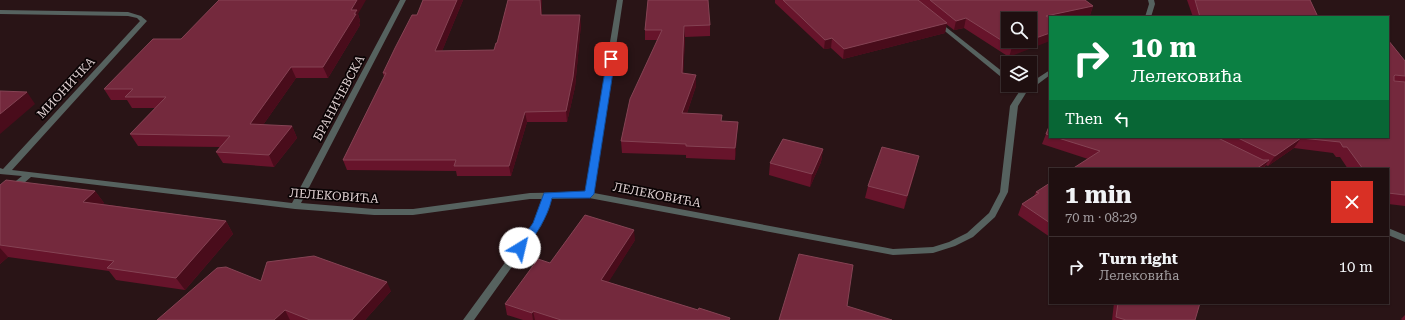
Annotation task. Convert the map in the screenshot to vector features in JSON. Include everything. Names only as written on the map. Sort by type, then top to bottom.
[{"type":"street","name":"БРАНИЧЕВСКА","points":[[295,206],[403,0]]},
{"type":"street","points":[[590,194],[620,0]]},
{"type":"street","points":[[1148,16],[1152,4],[1151,0]]},
{"type":"street","name":"МИОНИЧКА","points":[[0,12],[128,14],[139,17],[144,21],[3,171]]},
{"type":"street","points":[[929,15],[1001,74]]},
{"type":"street","name":"ЛЕЛЕКОВИЋА","points":[[1037,82],[1049,73]]},
{"type":"street","name":"ЛЕЛЕКОВИЋА","points":[[3,171],[295,206],[374,212],[412,212],[530,196],[590,194],[893,252],[933,250],[952,244],[970,235],[992,215],[1004,192],[1014,106],[1023,92]]},
{"type":"street","points":[[0,199],[30,174]]},
{"type":"street","points":[[468,320],[538,224],[548,195]]},
{"type":"street","points":[[1389,231],[1405,239]]},
{"type":"building","points":[[219,0],[357,0],[351,10],[357,10],[354,14],[356,14],[323,67],[291,67],[250,124],[292,126],[269,155],[216,152],[230,136],[130,134],[166,97],[125,97],[133,89],[104,89],[153,39],[181,39]]},
{"type":"building","points":[[423,0],[457,0],[435,51],[494,50],[508,0],[540,0],[541,15],[580,15],[573,77],[566,111],[525,112],[509,166],[454,166],[456,160],[343,160],[386,73],[383,73],[395,48],[412,15],[417,15]]},
{"type":"building","points":[[648,0],[708,0],[710,25],[684,26],[682,73],[696,75],[682,113],[722,115],[721,121],[738,122],[735,148],[621,141],[630,99],[662,30],[645,30]]},
{"type":"building","points":[[783,0],[918,0],[947,23],[844,49],[832,38],[825,40]]},
{"type":"building","points":[[930,0],[1085,0],[1093,6],[1046,16],[1049,18],[1049,33],[1037,38],[1037,12],[1001,12],[1001,40],[966,18],[956,21]]},
{"type":"building","points":[[1195,0],[1310,0],[1318,16],[1200,16]]},
{"type":"building","points":[[1389,41],[1405,61],[1405,76],[1395,75],[1394,81],[1405,82],[1405,195],[1389,193],[1389,168],[1362,168],[1347,147],[1343,147],[1340,142],[1301,138],[1389,138]]},
{"type":"building","points":[[0,91],[27,92],[0,114]]},
{"type":"building","points":[[1049,126],[1049,135],[1046,134]]},
{"type":"building","points":[[1058,138],[1218,138],[1263,160],[1269,160],[1257,168],[1074,168],[1100,151]]},
{"type":"building","points":[[1238,138],[1301,138],[1275,156]]},
{"type":"building","points":[[783,139],[823,149],[812,174],[770,163]]},
{"type":"building","points":[[882,147],[919,156],[907,196],[868,186]]},
{"type":"building","points":[[6,180],[95,191],[83,202],[226,221],[176,278],[107,268],[114,261],[0,245],[0,185]]},
{"type":"building","points":[[1049,184],[1049,222],[1022,204],[1039,193],[1036,192]]},
{"type":"building","points":[[585,215],[634,230],[601,280],[698,310],[699,308],[730,318],[729,320],[561,320],[533,311],[532,313],[505,304],[538,259],[550,263]]},
{"type":"building","points":[[799,254],[853,265],[847,306],[892,320],[779,320]]},
{"type":"building","points":[[314,256],[387,282],[352,320],[310,320],[285,310],[274,320],[157,320],[217,268],[226,267],[261,281],[267,262]]},
{"type":"building","points":[[1118,304],[1200,304],[1195,320],[1126,320],[1116,317]]},
{"type":"route","points":[[520,248],[538,224],[548,195],[590,194],[611,59]]}]
